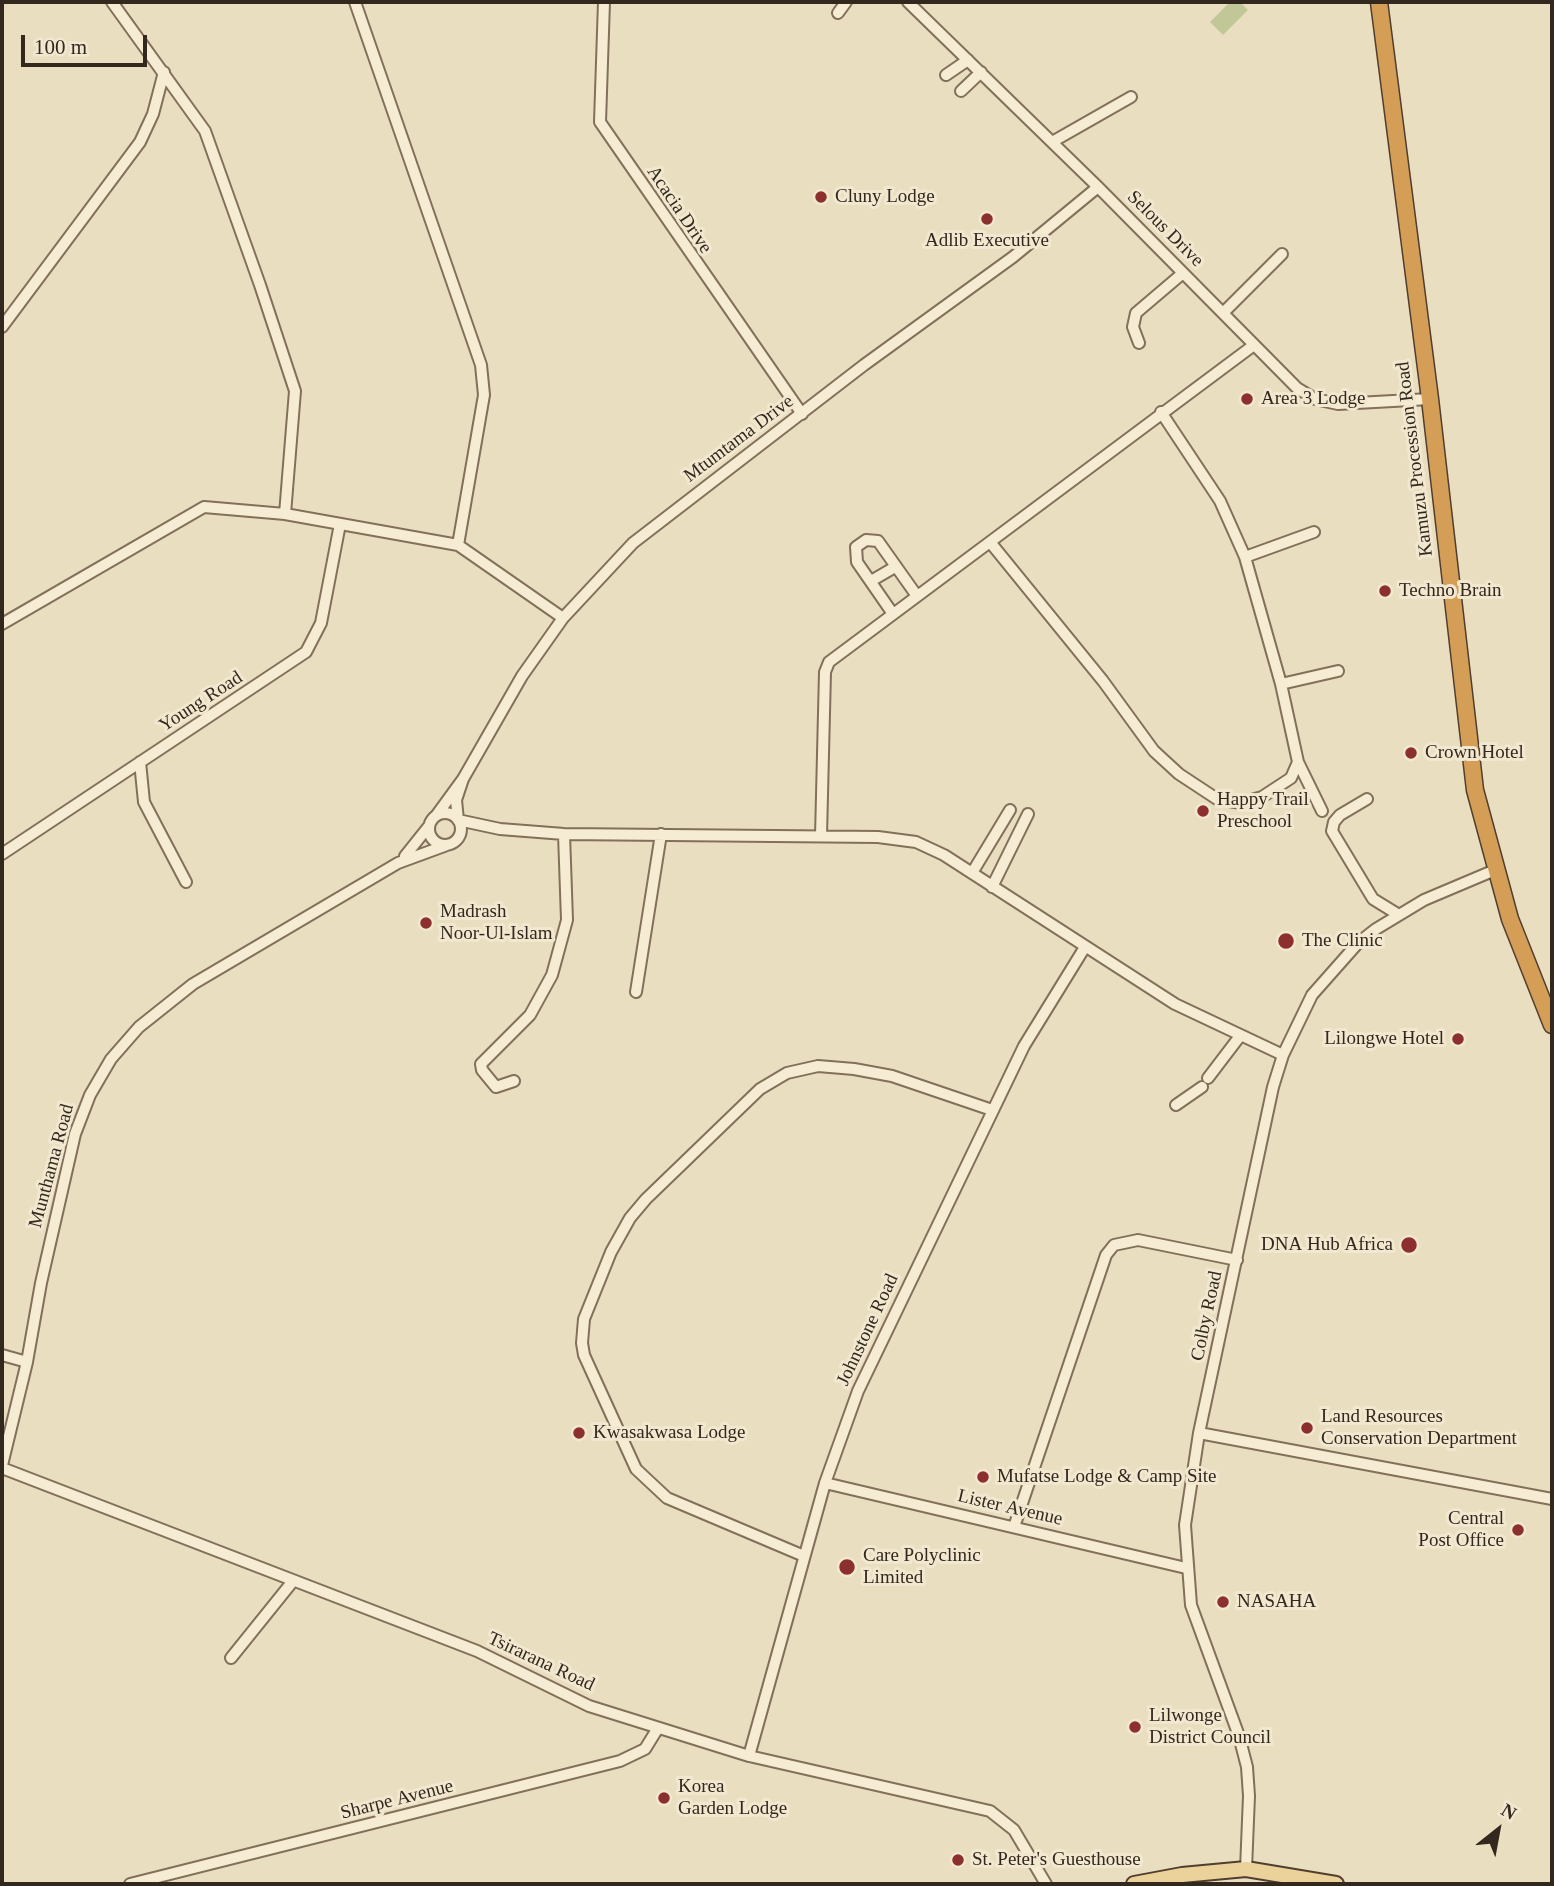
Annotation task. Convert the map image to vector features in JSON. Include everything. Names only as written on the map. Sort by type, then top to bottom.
[{"type":"highway","name":"Kamuzu Procession Road","points":[[1379,2],[1430,398],[1475,790],[1495,870],[1533,978],[1550,1005]]},
{"type":"main road","points":[[1135,1884],[1193,1873],[1246,1869],[1336,1884]]},
{"type":"street","points":[[112,2],[201,123],[213,148],[295,391],[285,514]]},
{"type":"street","points":[[355,2],[481,365],[484,395],[458,545]]},
{"type":"street","name":"Acacia Drive","points":[[604,2],[600,122],[694,262],[802,414]]},
{"type":"street","points":[[838,13],[846,2]]},
{"type":"street","name":"Selous Drive","points":[[908,2],[1098,187],[1297,388],[1324,402],[1385,403],[1430,398]]},
{"type":"street","points":[[946,75],[968,60]]},
{"type":"street","points":[[2,327],[140,142],[153,114],[163,72]]},
{"type":"street","points":[[961,91],[981,72]]},
{"type":"street","points":[[1052,142],[1131,97]]},
{"type":"street","name":"Mtumtama Drive","points":[[463,779],[522,676],[563,618],[633,543],[1013,257],[1098,187]]},
{"type":"street","points":[[1223,313],[1282,254]]},
{"type":"street","points":[[1139,343],[1133,327],[1136,313],[1183,273]]},
{"type":"street","points":[[821,836],[825,672],[835,656],[1254,345]]},
{"type":"street","points":[[1161,412],[1220,500],[1245,557],[1281,684],[1298,762],[1322,811]]},
{"type":"street","points":[[2,624],[204,507],[285,514],[458,545],[563,618]]},
{"type":"street","name":"Young Road","points":[[2,854],[291,665],[312,645],[321,623],[340,524]]},
{"type":"street","points":[[1245,557],[1314,532]]},
{"type":"street","points":[[893,614],[854,555],[856,548],[866,540],[877,541],[917,596]]},
{"type":"street","points":[[990,542],[1103,681],[1154,751],[1193,785],[1217,799],[1252,802],[1291,778],[1298,762]]},
{"type":"street","points":[[871,581],[895,566]]},
{"type":"street","points":[[1281,684],[1338,671]]},
{"type":"street","points":[[140,762],[144,802],[186,882]]},
{"type":"street","points":[[452,843],[461,830],[456,800],[463,779]]},
{"type":"street","points":[[398,863],[463,779]]},
{"type":"street","points":[[1367,799],[1340,816],[1334,822],[1332,831],[1373,900],[1399,915]]},
{"type":"street","points":[[972,873],[1010,810]]},
{"type":"street","points":[[452,843],[431,837],[433,821],[445,813],[458,820],[500,829],[564,834],[821,836],[916,842],[972,873],[1175,1004],[1283,1055]]},
{"type":"street","points":[[992,887],[1028,814]]},
{"type":"street","points":[[398,863],[478,832],[500,829]]},
{"type":"street","points":[[514,1081],[496,1087],[482,1070],[481,1064],[530,1015],[552,975],[567,920],[564,834]]},
{"type":"street","points":[[636,992],[662,834]]},
{"type":"street","name":"Munthama Road","points":[[2,1466],[75,1134],[90,1095],[111,1059],[154,1013],[193,984],[398,863]]},
{"type":"street","name":"Colby Road","points":[[1246,1869],[1249,1796],[1244,1752],[1195,1622],[1186,1568],[1185,1505],[1273,1087],[1283,1055],[1308,1003],[1324,980],[1367,935],[1399,915],[1495,870]]},
{"type":"street","name":"Johnstone Road","points":[[749,1756],[825,1483],[858,1391],[1037,1021],[1085,947]]},
{"type":"street","points":[[1175,1105],[1205,1083],[1240,1036]]},
{"type":"street","points":[[804,1556],[667,1498],[636,1469],[584,1355],[582,1343],[584,1319],[611,1252],[630,1218],[646,1199],[760,1089],[787,1073],[818,1066],[854,1069],[892,1076],[992,1110]]},
{"type":"street","points":[[1014,1527],[1106,1255],[1114,1245],[1138,1240],[1237,1261]]},
{"type":"street","points":[[2,1355],[27,1362]]},
{"type":"street","points":[[1199,1433],[1552,1499]]},
{"type":"street","name":"Tsirarana Road","points":[[2,1466],[494,1658],[589,1706],[749,1756],[990,1811],[1014,1830],[1046,1884]]},
{"type":"street","name":"Lister Avenue","points":[[825,1483],[1186,1568]]},
{"type":"street","points":[[231,1658],[293,1581]]},
{"type":"street","name":"Sharpe Avenue","points":[[131,1884],[620,1761],[645,1749],[658,1728]]},
{"type":"green space","points":[[1230,2],[1240,2],[1248,10],[1223,35],[1210,22]]},
{"type":"place","name":"Cluny Lodge","points":[[821,197]]},
{"type":"place","name":"Adlib Executive","points":[[987,219]]},
{"type":"place","name":"Area 3 Lodge","points":[[1247,399]]},
{"type":"place","name":"Techno Brain","points":[[1385,591]]},
{"type":"place","name":"Crown Hotel","points":[[1411,753]]},
{"type":"place","name":"Happy Trail Preschool","points":[[1203,811]]},
{"type":"place","name":"Madrash Noor-Ul-Islam","points":[[426,923]]},
{"type":"place","name":"The Clinic","points":[[1286,941]]},
{"type":"place","name":"Lilongwe Hotel","points":[[1458,1039]]},
{"type":"place","name":"DNA Hub Africa","points":[[1409,1245]]},
{"type":"place","name":"Land Resources Conservation Department","points":[[1307,1428]]},
{"type":"place","name":"Kwasakwasa Lodge","points":[[579,1433]]},
{"type":"place","name":"Mufatse Lodge & Camp Site","points":[[983,1477]]},
{"type":"place","name":"Central Post Office","points":[[1518,1530]]},
{"type":"place","name":"Care Polyclinic Limited","points":[[847,1567]]},
{"type":"place","name":"NASAHA","points":[[1223,1602]]},
{"type":"place","name":"Lilwonge District Council","points":[[1135,1727]]},
{"type":"place","name":"Korea Garden Lodge","points":[[664,1798]]},
{"type":"place","name":"St. Peter's Guesthouse","points":[[958,1860]]}]
